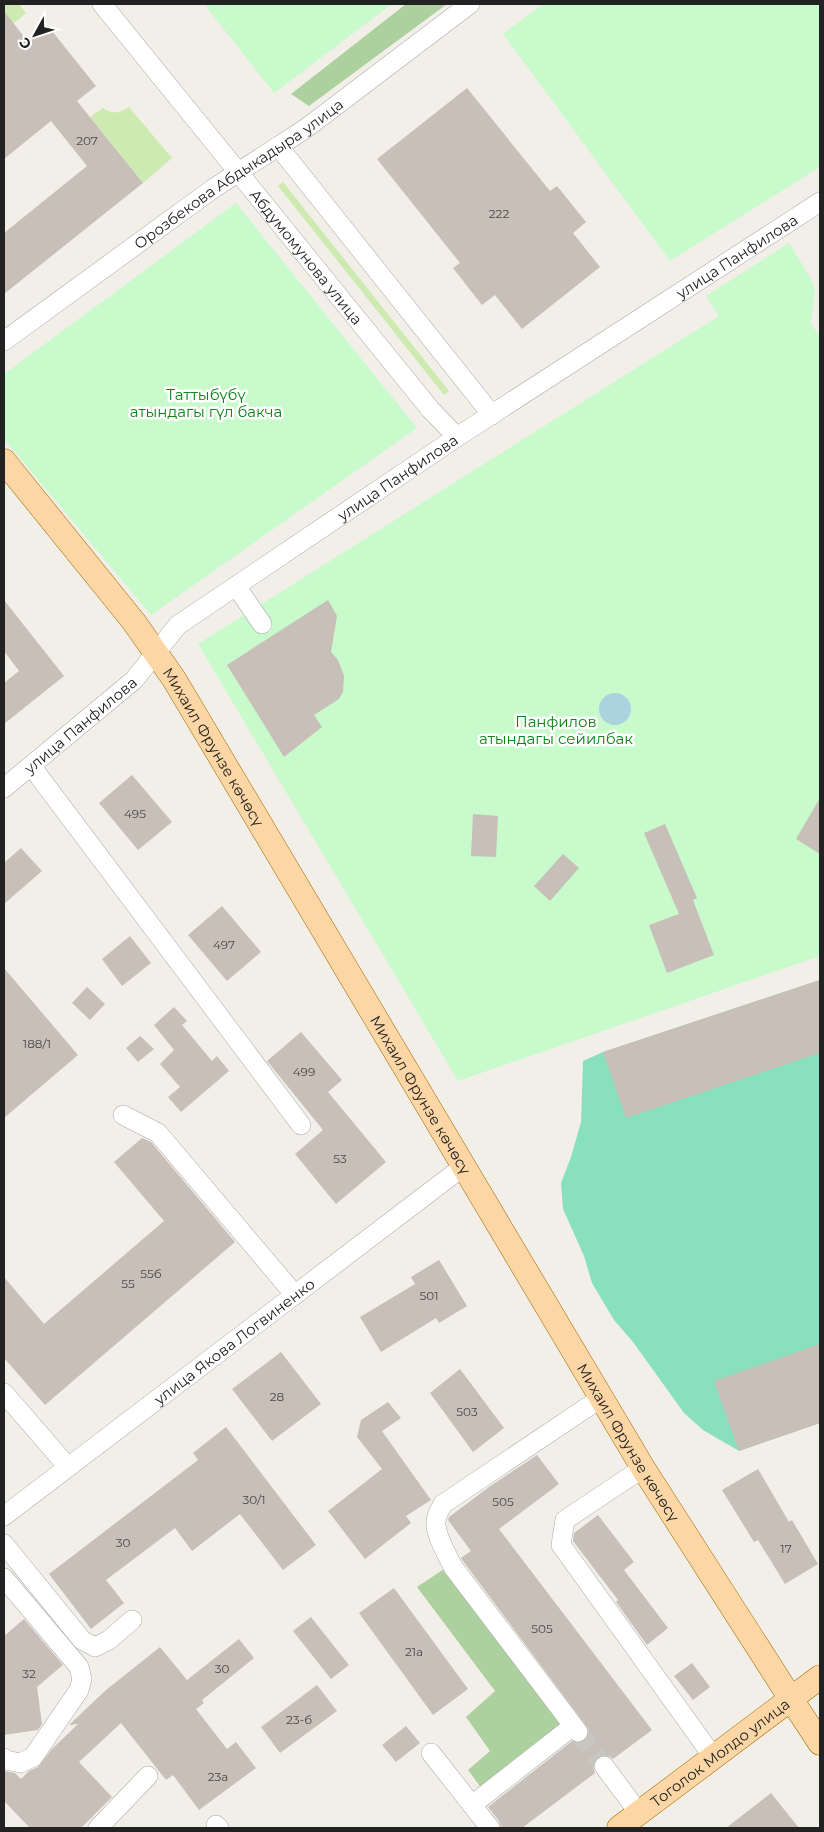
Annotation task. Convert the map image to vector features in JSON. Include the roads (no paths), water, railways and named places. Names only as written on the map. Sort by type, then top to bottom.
[{"type":"main road","name":"Михаил Фрунзе көчөсү","points":[[4,461],[128,614],[174,679],[643,1468],[820,1743]]},
{"type":"main road","name":"Тоголок Молдо улица","points":[[619,1828],[820,1677]]},
{"type":"street","name":"Абдумомунова улица","points":[[102,4],[430,409],[457,437]]},
{"type":"street","name":"Орозбекова Абдыкадыра улица","points":[[4,341],[239,171],[304,129],[470,4]]},
{"type":"street","points":[[278,146],[492,414]]},
{"type":"street","name":"улица Панфилова","points":[[4,788],[32,767],[134,680],[178,626],[457,437],[820,202]]},
{"type":"street","points":[[236,586],[262,624]]},
{"type":"street","points":[[32,767],[301,1125]]},
{"type":"street","points":[[123,1115],[158,1133],[295,1295]]},
{"type":"street","name":"улица Якова Логвиненко","points":[[4,1516],[464,1166]]},
{"type":"street","points":[[4,1394],[68,1467]]},
{"type":"street","points":[[472,1806],[576,1729],[453,1568],[442,1544],[436,1524],[438,1513],[443,1504],[601,1398]]},
{"type":"street","points":[[643,1468],[566,1520],[562,1544],[714,1758]]},
{"type":"street","points":[[4,1544],[82,1640],[95,1647],[109,1640],[132,1620]]},
{"type":"street","points":[[4,1578],[79,1667],[82,1679],[79,1690],[33,1757],[20,1764],[4,1758]]},
{"type":"street","points":[[431,1753],[490,1828]]},
{"type":"street","points":[[604,1766],[639,1813]]},
{"type":"street","points":[[98,1828],[148,1776]]},
{"type":"water","points":[[615,693],[626,698],[631,709],[626,720],[615,725],[604,720],[599,709],[604,698]]},
{"type":"tunnel","points":[[578,1732],[604,1766]]},
{"type":"park label","name":"Таттыбүбү атындагы гүл бакча","points":[[206,402]]},
{"type":"park label","name":"Панфилов атындагы сейилбак","points":[[556,730]]}]
